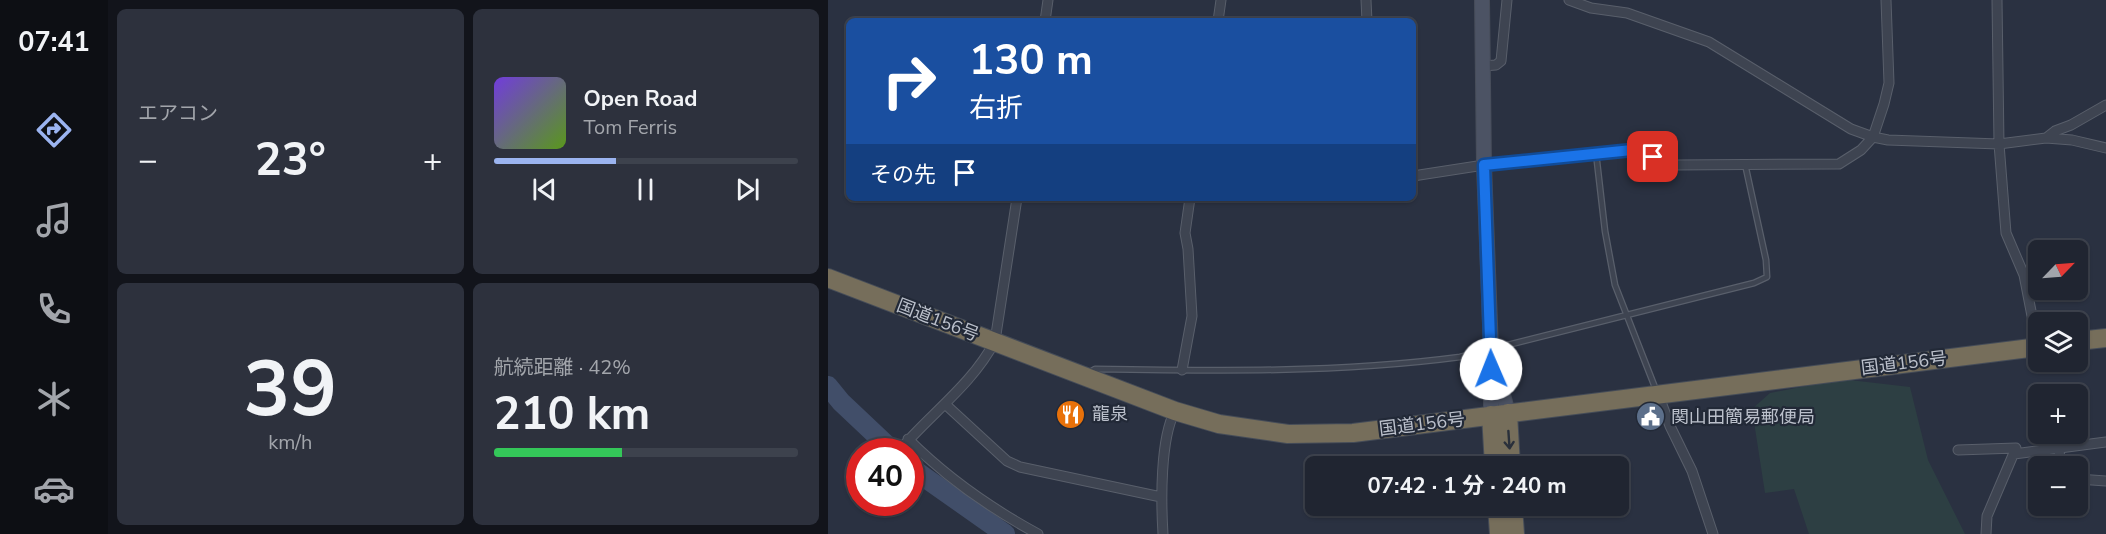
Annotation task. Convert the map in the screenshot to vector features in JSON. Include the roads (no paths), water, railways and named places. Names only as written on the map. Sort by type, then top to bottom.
[{"type":"highway","name":"国道156号","points":[[828,278],[1175,411],[1219,424],[1288,434],[1353,433],[2028,348]]},
{"type":"highway","points":[[2088,340],[2106,338]]},
{"type":"highway","points":[[1495,456],[1499,414]]},
{"type":"highway","points":[[1499,414],[1509,456]]},
{"type":"highway","points":[[1498,516],[1499,534]]},
{"type":"highway","points":[[1514,516],[1515,534]]},
{"type":"street","points":[[1045,18],[1048,0]]},
{"type":"street","points":[[1218,18],[1221,0]]},
{"type":"street","points":[[1366,0],[1367,18]]},
{"type":"street","points":[[1482,0],[1484,165],[1491,350],[1499,414]]},
{"type":"street","points":[[1483,66],[1496,65],[1501,61],[1507,0]]},
{"type":"street","points":[[1569,0],[1590,8],[1627,13],[1709,42],[1851,129],[1873,137],[1887,140],[1999,144],[2046,138],[2072,140],[2106,148]]},
{"type":"street","points":[[1416,176],[1484,165],[1632,150],[1674,165],[1839,164],[1861,150],[1873,137],[1888,83],[1886,0]]},
{"type":"street","points":[[1997,0],[1999,144],[2006,233],[2024,275],[2031,312]]},
{"type":"street","points":[[2046,138],[2106,105]]},
{"type":"street","points":[[910,438],[945,404],[987,356],[995,341],[1017,201]]},
{"type":"street","points":[[1182,370],[1192,316],[1185,233],[1190,201]]},
{"type":"street","points":[[1658,394],[1670,426],[1692,471],[1713,534]]},
{"type":"street","points":[[945,404],[1007,461],[1020,467],[1161,497]]},
{"type":"street","points":[[1163,534],[1161,497],[1170,421],[1175,411]]},
{"type":"street","points":[[2014,454],[2106,442]]},
{"type":"street","points":[[1958,450],[2016,448],[1987,516],[1986,534]]},
{"type":"street","points":[[2059,456],[2060,448]]},
{"type":"street","points":[[924,456],[997,511],[1038,534]]},
{"type":"street","points":[[2088,480],[2106,481]]},
{"type":"lane","points":[[1596,153],[1605,231],[1615,285],[1658,394]]},
{"type":"lane","points":[[1081,376],[1095,369],[1325,370],[1460,357],[1754,283],[1767,277],[1766,260],[1745,164]]},
{"type":"waterway","points":[[828,386],[841,402],[879,438]]},
{"type":"waterway","points":[[924,477],[1005,534]]},
{"type":"place","name":"龍泉","points":[[1071,414]]},
{"type":"place","name":"関山田簡易郵便局","points":[[1650,417]]}]
